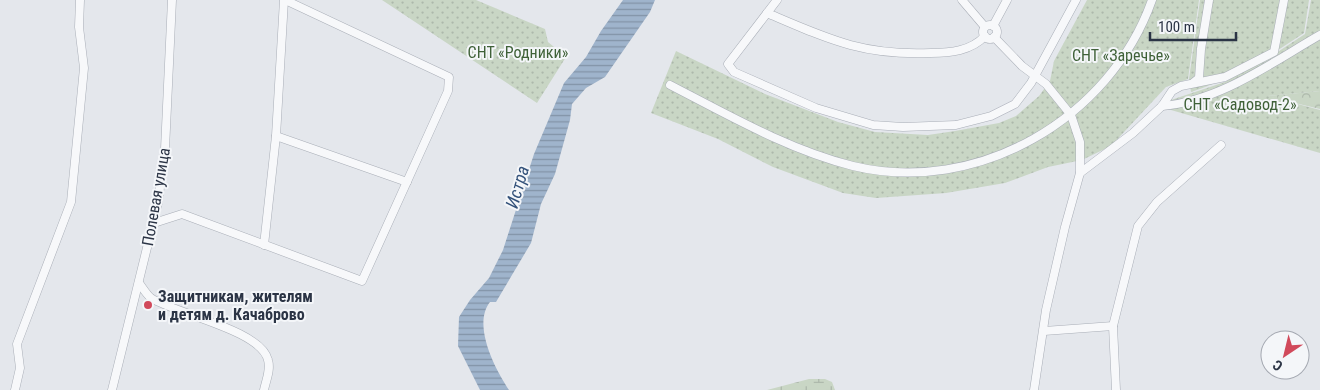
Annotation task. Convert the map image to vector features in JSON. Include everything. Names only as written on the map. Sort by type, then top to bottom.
[{"type":"street","points":[[15,390],[20,368],[17,344],[71,202],[84,68],[79,27],[80,0]]},
{"type":"street","name":"Полевая улица","points":[[112,390],[154,223],[165,149],[172,0]]},
{"type":"street","points":[[154,223],[182,214],[264,245],[362,281],[448,91],[449,77],[284,0],[276,136],[264,245]]},
{"type":"street","points":[[777,0],[728,64],[734,72],[816,108],[874,125],[938,127],[956,125],[991,116],[1015,104],[1031,83],[1033,76],[1056,40],[1076,0]]},
{"type":"street","points":[[962,0],[987,30],[996,31],[994,37],[1033,76],[1046,84],[1071,115],[1080,142],[1080,173],[1064,228],[1034,390]]},
{"type":"street","points":[[768,13],[851,47],[902,54],[957,51],[973,45],[987,30],[1007,0]]},
{"type":"street","points":[[670,85],[794,145],[830,160],[880,170],[953,168],[988,159],[1037,138],[1071,115],[1105,82],[1123,58],[1147,15],[1152,0]]},
{"type":"street","points":[[1192,84],[1199,78],[1200,50],[1209,0]]},
{"type":"street","points":[[1080,173],[1133,133],[1162,106],[1172,91],[1181,86],[1225,77],[1274,52],[1284,0]]},
{"type":"street","points":[[1162,106],[1173,105],[1227,89],[1320,35]]},
{"type":"street","points":[[276,136],[406,182]]},
{"type":"street","points":[[1116,390],[1113,326],[1138,226],[1157,202],[1221,145]]},
{"type":"street","points":[[139,283],[150,297],[177,310],[218,324],[260,347],[268,358],[269,370],[264,390]]},
{"type":"street","points":[[1044,331],[1113,326]]},
{"type":"green space","name":"СНТ «Родники»","points":[[382,0],[476,0],[545,29],[548,42],[566,57],[537,103]]},
{"type":"green space","name":"СНТ «Заречье»","points":[[1087,0],[1199,0],[1188,79],[1166,87],[1111,146],[1082,160],[1048,167],[1005,183],[946,193],[876,198],[843,193],[773,167],[718,139],[651,113],[676,51],[765,94],[838,122],[875,132],[928,135],[999,123],[1016,116],[1039,96],[1050,81],[1054,61]]},
{"type":"green space","points":[[1200,0],[1309,0],[1304,33],[1249,67],[1191,92],[1189,79]]},
{"type":"green space","name":"СНТ «Садовод-2»","points":[[1311,0],[1320,0],[1320,91],[1268,96],[1320,110],[1320,153],[1171,110],[1171,100],[1225,82],[1273,55],[1305,34]]},
{"type":"green space","points":[[1320,91],[1320,109],[1266,96]]},
{"type":"green space","points":[[809,379],[825,379],[832,382],[835,390],[767,390]]},
{"type":"water","points":[[623,0],[655,0],[650,12],[605,77],[586,88],[572,104],[570,120],[555,174],[541,204],[531,243],[496,302],[490,302],[485,312],[483,322],[484,334],[488,347],[492,359],[509,390],[480,390],[458,346],[459,317],[470,300],[489,278],[503,250],[534,154],[564,83],[586,57],[601,31]]},
{"type":"place","name":"Защитникам, жителям и детям д. Качаброво","points":[[148,305]]},
{"type":"water label","name":"Истра","points":[[517,187]]}]
